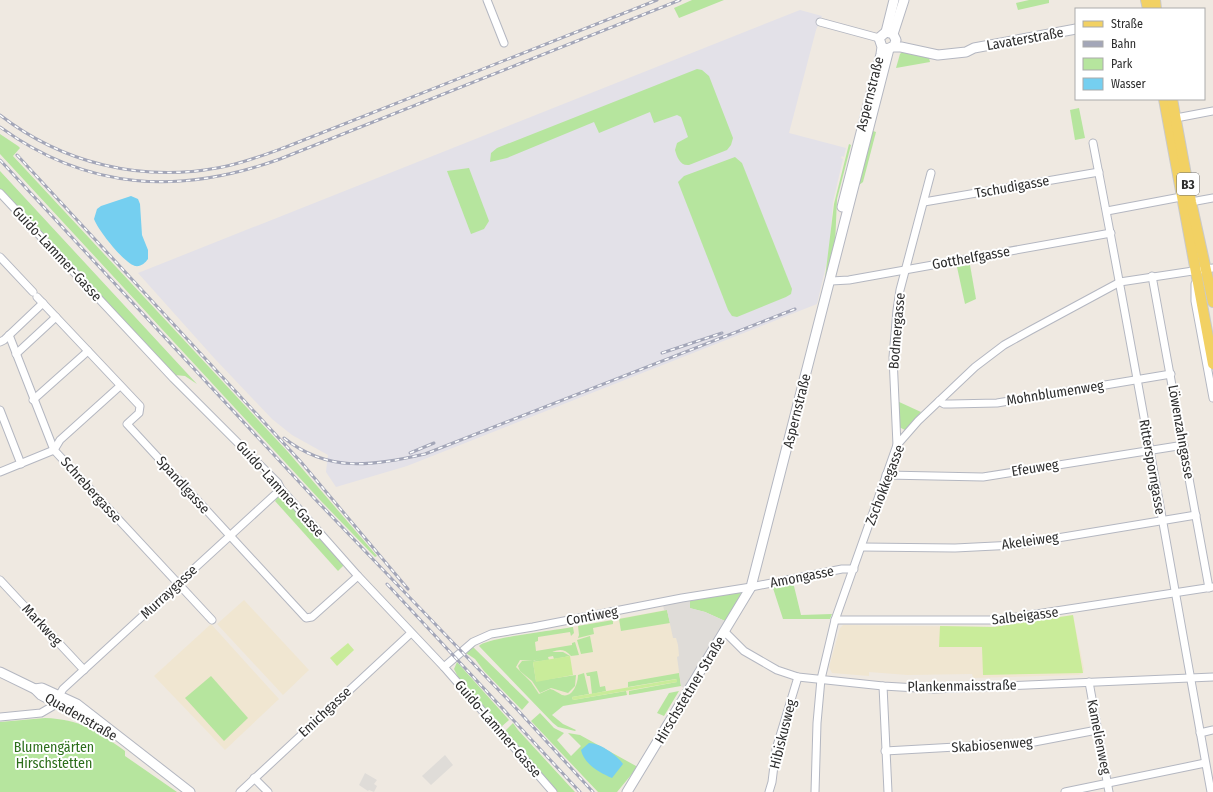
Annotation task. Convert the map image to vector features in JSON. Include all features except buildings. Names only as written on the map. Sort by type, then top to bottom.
[{"type":"main road","name":"Aspernstraße","points":[[751,587],[831,281],[888,40],[894,0]]},
{"type":"main road","name":"Aspernstraße","points":[[888,40],[904,0]]},
{"type":"main road","name":"Lavaterstraße","points":[[888,40],[938,56],[966,52],[974,48],[1075,29]]},
{"type":"main road","name":"B3","points":[[1164,100],[1213,364]]},
{"type":"main road","name":"B3","points":[[1172,100],[1191,202],[1210,268],[1213,302]]},
{"type":"main road","name":"Hirschstettner Straße","points":[[628,792],[751,587]]},
{"type":"main road","name":"Quadenstraße","points":[[0,672],[35,689],[42,688],[57,699],[77,704],[100,720],[128,744],[190,792]]},
{"type":"street","points":[[487,0],[504,43]]},
{"type":"street","name":"Lavaterstraße","points":[[820,22],[888,40]]},
{"type":"street","points":[[1176,118],[1213,111]]},
{"type":"street","name":"Rittersporngasse","points":[[1093,143],[1120,282],[1136,380],[1210,792]]},
{"type":"street","name":"Tschudigasse","points":[[924,202],[1099,172]]},
{"type":"street","name":"Bodmergasse","points":[[897,445],[893,357],[897,310],[931,173]]},
{"type":"street","name":"Guido-Lammer-Gasse","points":[[0,193],[174,378],[278,484],[358,576],[444,667],[549,791]]},
{"type":"street","points":[[1107,211],[1181,197]]},
{"type":"street","points":[[1191,202],[1213,198]]},
{"type":"street","name":"Gotthelfgasse","points":[[831,281],[849,280],[1111,234]]},
{"type":"street","name":"Spandlgasse","points":[[0,257],[140,408],[139,413],[127,424],[229,537],[306,618],[312,617],[358,576]]},
{"type":"street","name":"Zschokkegasse","points":[[815,792],[817,723],[821,679],[835,620],[897,445],[939,401],[975,367],[1004,345],[1120,282],[1210,268]]},
{"type":"street","points":[[1195,270],[1195,301],[1213,398]]},
{"type":"street","name":"Löwenzahngasse","points":[[1152,276],[1211,588]]},
{"type":"street","points":[[0,342],[43,303]]},
{"type":"street","points":[[16,354],[56,317]]},
{"type":"street","name":"Schrebergasse","points":[[9,335],[33,400],[54,450],[212,620]]},
{"type":"street","points":[[33,400],[88,351]]},
{"type":"street","name":"Mohnblumenweg","points":[[939,401],[944,404],[997,402],[1171,374]]},
{"type":"street","points":[[0,472],[54,450],[60,440],[120,386]]},
{"type":"street","points":[[0,410],[21,464]]},
{"type":"street","name":"Efeuweg","points":[[886,475],[983,477],[1184,445]]},
{"type":"street","name":"Murraygasse","points":[[0,717],[41,714],[53,706],[57,699],[84,670],[281,489]]},
{"type":"street","name":"Akeleiweg","points":[[862,547],[954,548],[1014,545],[1196,515]]},
{"type":"street","name":"Amongasse","points":[[751,587],[842,569],[854,569]]},
{"type":"street","name":"Markweg","points":[[0,580],[84,670]]},
{"type":"street","name":"Contiweg","points":[[444,667],[470,643],[486,635],[682,598],[751,587]]},
{"type":"street","name":"Salbeigasse","points":[[835,620],[997,620],[1211,588]]},
{"type":"street","name":"Emichgasse","points":[[240,792],[411,632]]},
{"type":"street","name":"Plankenmaisstraße","points":[[725,632],[744,651],[758,661],[777,670],[798,676],[883,686],[934,688],[1213,677]]},
{"type":"street","name":"Hibiskusweg","points":[[769,792],[772,782],[776,749],[798,676]]},
{"type":"street","name":"Kamelienweg","points":[[1089,682],[1109,792]]},
{"type":"street","points":[[883,686],[888,792]]},
{"type":"street","name":"Skabiosenweg","points":[[886,751],[1029,743],[1097,730]]},
{"type":"street","points":[[1200,733],[1213,730]]},
{"type":"street","points":[[1065,792],[1205,763]]},
{"type":"street","points":[[254,778],[268,792]]},
{"type":"shaded area","points":[[800,10],[822,16],[816,30],[789,133],[846,148],[844,157],[842,156],[841,158],[843,159],[833,202],[829,253],[817,304],[407,466],[336,487],[326,472],[328,455],[292,435],[272,419],[215,359],[138,273]]},
{"type":"shaded area","points":[[244,600],[309,670],[283,695],[217,624]]},
{"type":"shaded area","points":[[690,601],[690,608],[705,612],[725,621],[735,605],[721,633],[718,632],[684,688],[681,686],[677,657],[679,656],[678,645],[676,638],[673,638],[667,610],[664,610],[663,605]]},
{"type":"shaded area","points":[[682,607],[718,631],[684,688],[681,686],[571,704],[566,698],[550,709],[489,642]]},
{"type":"shaded area","points":[[1073,615],[1084,669],[1083,673],[1079,675],[973,678],[972,674],[908,675],[869,672],[869,676],[832,673],[829,667],[840,628],[843,625],[994,627]]},
{"type":"shaded area","points":[[211,624],[279,699],[225,750],[154,676]]},
{"type":"shaded area","points":[[445,755],[453,765],[431,785],[422,776]]},
{"type":"shaded area","points":[[365,773],[377,780],[374,784],[377,786],[374,792],[368,791],[359,785]]},
{"type":"green space","points":[[692,0],[724,0],[679,18],[674,8]]},
{"type":"green space","points":[[1029,0],[1049,0],[1049,3],[1018,10],[1016,3]]},
{"type":"green space","points":[[903,51],[929,58],[930,62],[896,68],[900,54]]},
{"type":"green space","points":[[697,69],[702,70],[709,76],[733,138],[731,145],[727,150],[689,165],[683,164],[678,158],[675,150],[677,143],[688,137],[681,117],[677,115],[654,123],[650,112],[599,133],[594,122],[507,158],[490,162],[491,153],[497,148]]},
{"type":"green space","points":[[1079,108],[1085,138],[1075,140],[1070,110]]},
{"type":"green space","points":[[873,131],[876,132],[863,182],[859,185]]},
{"type":"green space","points":[[0,134],[20,148],[13,156],[288,452],[377,556],[375,557],[321,501],[0,154]]},
{"type":"green space","points":[[849,144],[851,145],[837,199],[835,245],[827,279],[825,278],[834,204]]},
{"type":"green space","points":[[735,157],[742,163],[792,289],[791,294],[786,297],[737,317],[732,316],[728,310],[678,182],[684,176]]},
{"type":"green space","points":[[469,168],[489,221],[484,229],[471,234],[447,171]]},
{"type":"green space","points":[[0,171],[197,384],[185,376],[175,375],[0,189]]},
{"type":"green space","points":[[970,265],[976,299],[965,304],[957,267]]},
{"type":"green space","points":[[897,401],[921,412],[905,430],[899,427]]},
{"type":"green space","points":[[278,497],[282,497],[344,565],[338,571],[275,501]]},
{"type":"green space","points":[[793,582],[801,615],[832,614],[830,619],[783,619],[772,585]]},
{"type":"green space","points":[[739,592],[743,595],[725,621],[705,612],[689,608],[688,604],[690,601]]},
{"type":"green space","points":[[667,610],[670,623],[621,631],[619,619]]},
{"type":"green space","points":[[1073,615],[1083,673],[983,675],[982,647],[939,647],[940,626],[994,627]]},
{"type":"green space","points":[[613,620],[613,624],[593,628],[594,634],[578,638],[578,626]]},
{"type":"green space","points":[[573,627],[574,633],[571,636],[570,632],[538,637],[538,641],[535,642],[536,651],[572,645],[572,643],[575,642],[579,655],[571,656],[562,650],[557,650],[533,661],[520,660],[516,667],[531,682],[539,694],[550,689],[562,695],[569,694],[576,686],[578,675],[584,673],[589,694],[572,697],[573,700],[626,691],[627,695],[563,706],[552,715],[563,724],[576,730],[575,731],[558,727],[553,723],[479,646],[484,643],[507,637]]},
{"type":"green space","points":[[590,636],[593,652],[581,654],[577,640]]},
{"type":"green space","points":[[348,643],[354,650],[337,666],[330,658]]},
{"type":"green space","points":[[473,647],[529,702],[522,710],[484,671],[475,659],[466,653]]},
{"type":"green space","points":[[550,652],[563,652],[570,656],[554,659],[553,656],[548,657],[549,660],[533,662],[536,681],[576,675],[575,686],[568,693],[551,688],[540,693],[532,681],[520,671],[518,666],[522,661],[534,661]]},
{"type":"green space","points":[[570,656],[573,675],[536,682],[533,662]]},
{"type":"green space","points":[[457,662],[509,720],[501,727],[458,677],[454,669]]},
{"type":"green space","points":[[597,671],[600,687],[605,686],[606,691],[592,694],[590,676],[587,676],[586,673]]},
{"type":"green space","points":[[679,673],[681,686],[629,695],[629,691],[677,682],[676,679],[628,687],[628,682]]},
{"type":"green space","points":[[211,676],[248,718],[224,741],[185,698]]},
{"type":"green space","points":[[677,679],[677,682],[573,700],[572,697]]},
{"type":"green space","points":[[679,691],[664,716],[657,713],[669,693]]},
{"type":"green space","points":[[540,713],[554,728],[564,733],[557,740],[571,756],[581,746],[568,733],[580,735],[636,766],[636,769],[617,792],[598,792],[531,721]]},
{"type":"green space","name":"Blumengärten Hirschstetten","points":[[45,718],[68,721],[88,727],[97,732],[125,751],[125,756],[177,792],[0,792],[0,722]]},
{"type":"green space","points":[[513,723],[575,792],[557,792],[505,731]]},
{"type":"water","points":[[131,196],[138,199],[140,204],[142,235],[148,250],[148,259],[139,266],[135,266],[124,259],[106,238],[94,219],[97,209],[101,206]]},
{"type":"water","points":[[589,743],[598,745],[608,750],[623,764],[612,778],[598,771],[585,760],[581,750]]},
{"type":"railway","points":[[0,115],[24,132],[49,146],[76,157],[103,165],[131,170],[159,172],[188,172],[217,168],[244,162],[286,147],[657,0]]},
{"type":"railway","points":[[0,127],[33,148],[67,164],[101,175],[136,180],[171,182],[206,178],[243,171],[280,159],[680,0]]},
{"type":"railway","points":[[17,155],[301,462],[408,589]]},
{"type":"railway","points":[[0,160],[314,498],[513,705],[593,792]]},
{"type":"railway","points":[[284,438],[317,457],[334,462],[352,464],[369,463],[425,454],[795,309]]},
{"type":"railway","points":[[662,353],[722,333]]},
{"type":"railway","points":[[410,453],[434,443]]},
{"type":"railway","points":[[387,584],[580,792]]}]
